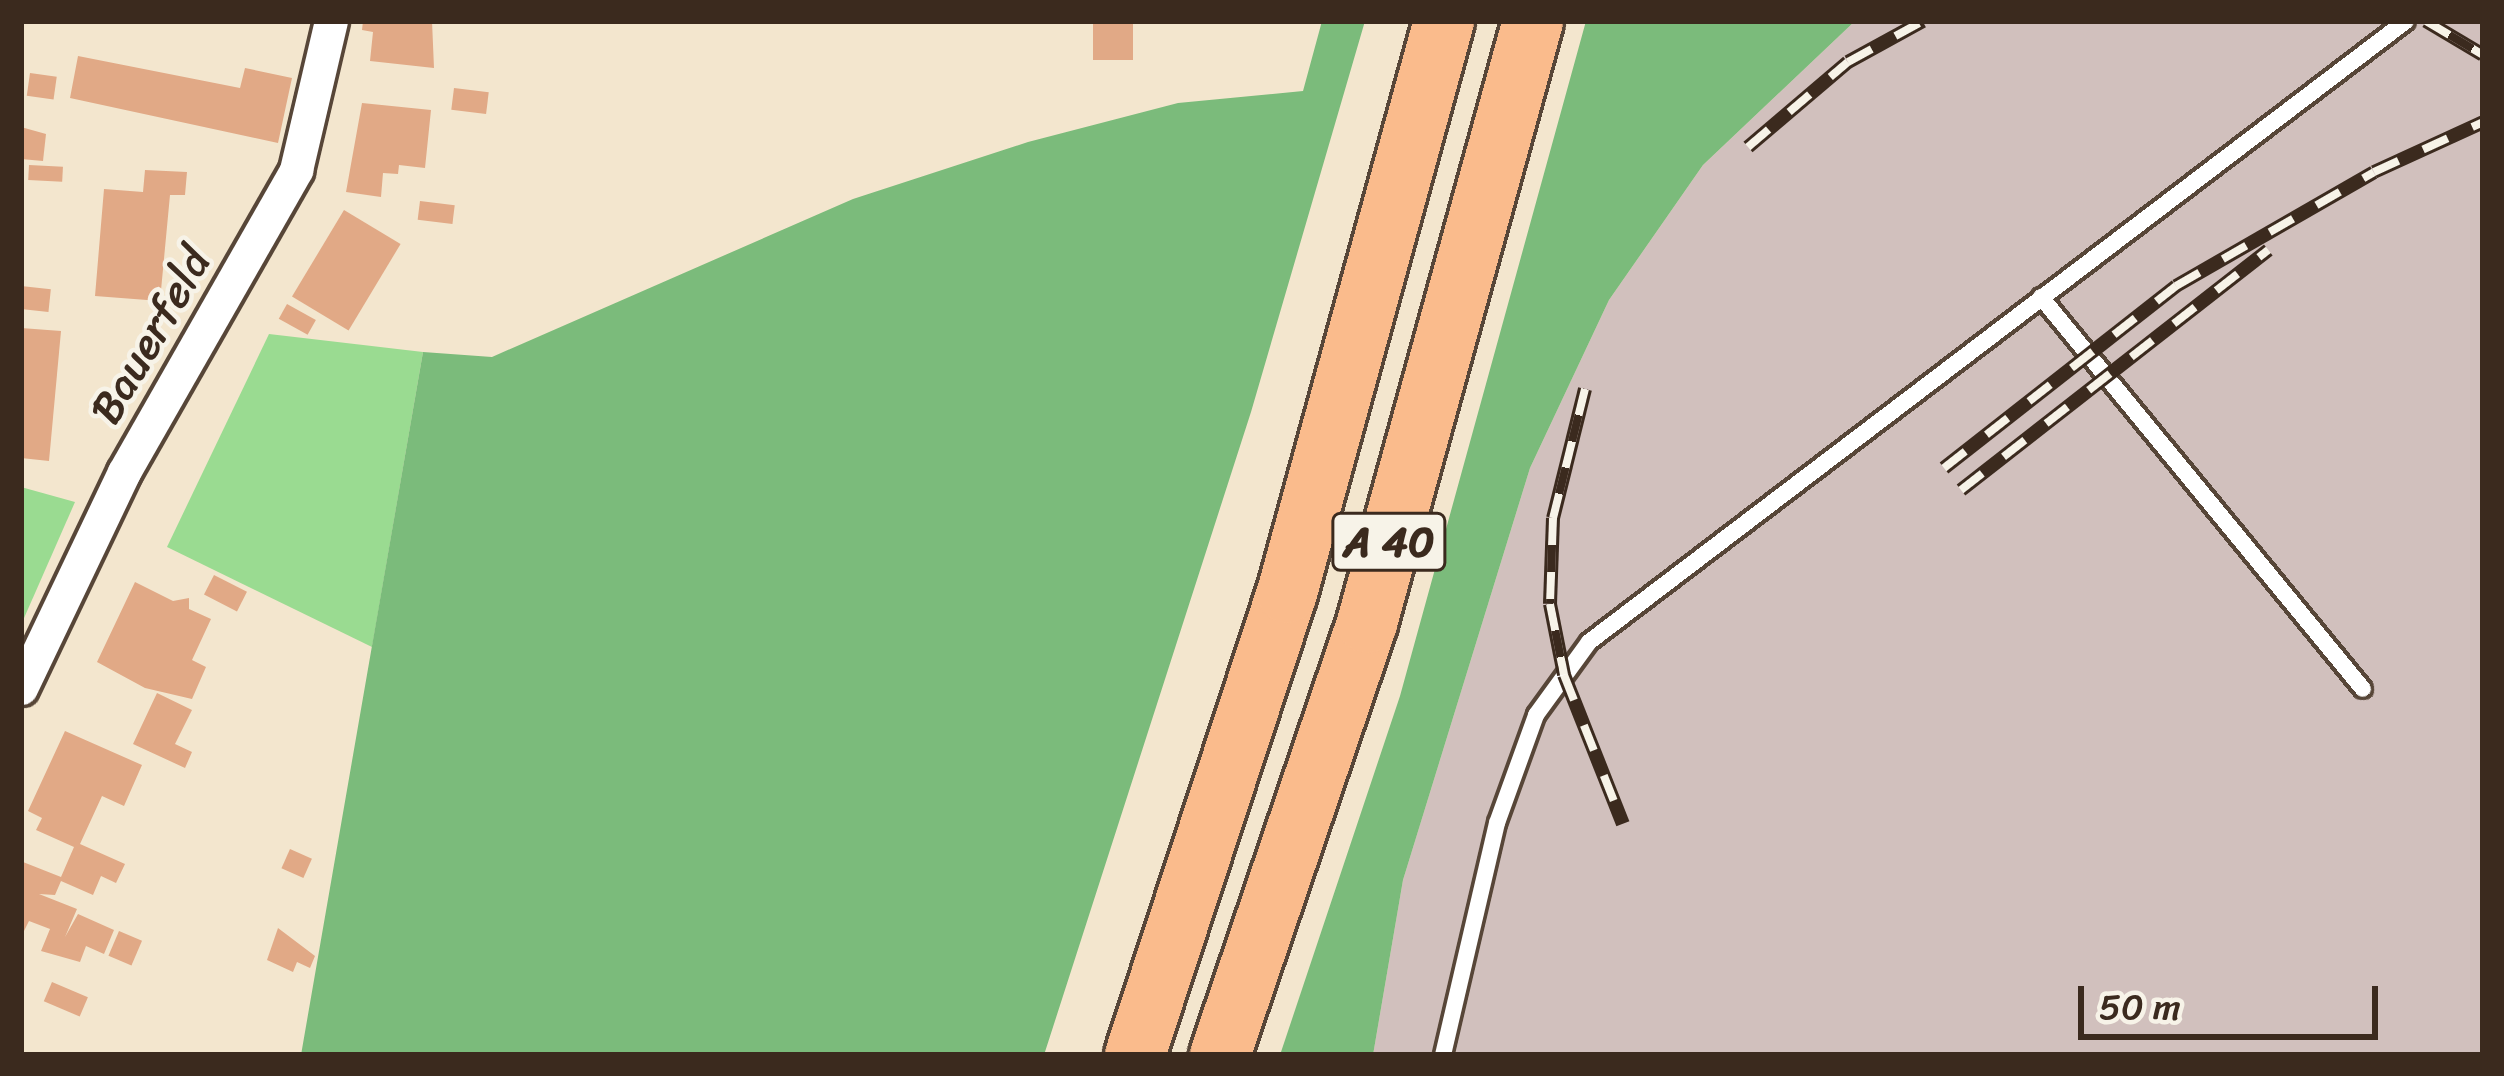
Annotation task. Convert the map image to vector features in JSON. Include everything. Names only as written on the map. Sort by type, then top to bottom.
[{"type":"highway","name":"A 40","points":[[1135,1055],[1287,593],[1444,21]]},
{"type":"highway","name":"A 40","points":[[1220,1055],[1367,623],[1533,21]]},
{"type":"street","name":"Bauerfeld","points":[[21,688],[124,472],[296,170],[331,21]]},
{"type":"lane","points":[[1443,1055],[1497,823],[1535,715],[1589,642],[2406,21]]},
{"type":"lane","points":[[2041,297],[2363,689]]},
{"type":"shaded area","points":[[1855,21],[2483,21],[2483,1055],[1373,1055],[1403,880],[1530,468],[1609,300],[1703,165]]},
{"type":"green space","points":[[1322,21],[1365,21],[1251,412],[1044,1055],[301,1055],[423,352],[492,357],[853,199],[1028,142],[1178,103],[1303,91]]},
{"type":"green space","points":[[1586,21],[1855,21],[1703,165],[1609,300],[1530,468],[1403,880],[1373,1055],[1280,1055],[1400,696]]},
{"type":"green space","points":[[269,334],[423,352],[372,647],[167,547]]},
{"type":"green space","points":[[21,487],[75,502],[21,625]]},
{"type":"building","points":[[363,21],[432,21],[434,68],[370,61],[373,32],[362,30]]},
{"type":"building","points":[[1093,21],[1133,21],[1133,60],[1093,60]]},
{"type":"building","points":[[78,56],[240,88],[245,68],[292,78],[278,143],[70,98]]},
{"type":"building","points":[[30,73],[57,77],[54,100],[27,96]]},
{"type":"building","points":[[454,88],[489,92],[486,114],[451,110]]},
{"type":"building","points":[[362,103],[431,110],[425,168],[399,165],[398,174],[383,173],[381,197],[346,192]]},
{"type":"building","points":[[21,127],[46,134],[43,161],[21,159]]},
{"type":"building","points":[[29,165],[63,167],[62,182],[28,180]]},
{"type":"building","points":[[145,170],[187,172],[185,195],[170,195],[160,301],[95,296],[104,189],[143,192]]},
{"type":"building","points":[[420,201],[455,205],[452,224],[418,220]]},
{"type":"building","points":[[344,210],[401,244],[349,331],[292,297]]},
{"type":"building","points":[[21,286],[51,289],[48,312],[21,309]]},
{"type":"building","points":[[287,304],[316,320],[308,335],[279,319]]},
{"type":"building","points":[[21,328],[61,331],[49,461],[21,458]]},
{"type":"building","points":[[214,575],[247,592],[237,611],[204,595]]},
{"type":"building","points":[[135,582],[173,601],[189,598],[189,609],[211,619],[192,660],[206,667],[192,699],[145,688],[97,662]]},
{"type":"building","points":[[157,693],[192,710],[175,744],[192,752],[185,768],[133,744]]},
{"type":"building","points":[[65,731],[142,765],[124,806],[102,796],[80,844],[125,864],[116,883],[101,876],[93,895],[61,881],[55,895],[39,894],[77,909],[65,937],[78,914],[114,930],[104,954],[86,946],[80,962],[41,951],[50,929],[29,921],[21,937],[23,862],[61,877],[74,847],[36,830],[42,818],[28,811]]},
{"type":"building","points":[[290,849],[312,859],[303,878],[281,868]]},
{"type":"building","points":[[278,928],[315,956],[310,968],[297,962],[293,972],[267,960]]},
{"type":"building","points":[[119,931],[142,941],[131,966],[108,956]]},
{"type":"building","points":[[52,982],[88,997],[80,1017],[44,1001]]},
{"type":"railway","points":[[1748,147],[1848,62],[1923,21]]},
{"type":"railway","points":[[2426,21],[2483,55]]},
{"type":"railway","points":[[1944,468],[2176,286],[2374,172],[2483,122]]},
{"type":"railway","points":[[1961,490],[2268,250]]},
{"type":"railway","points":[[1585,389],[1553,518],[1550,604],[1564,675],[1623,824]]}]
